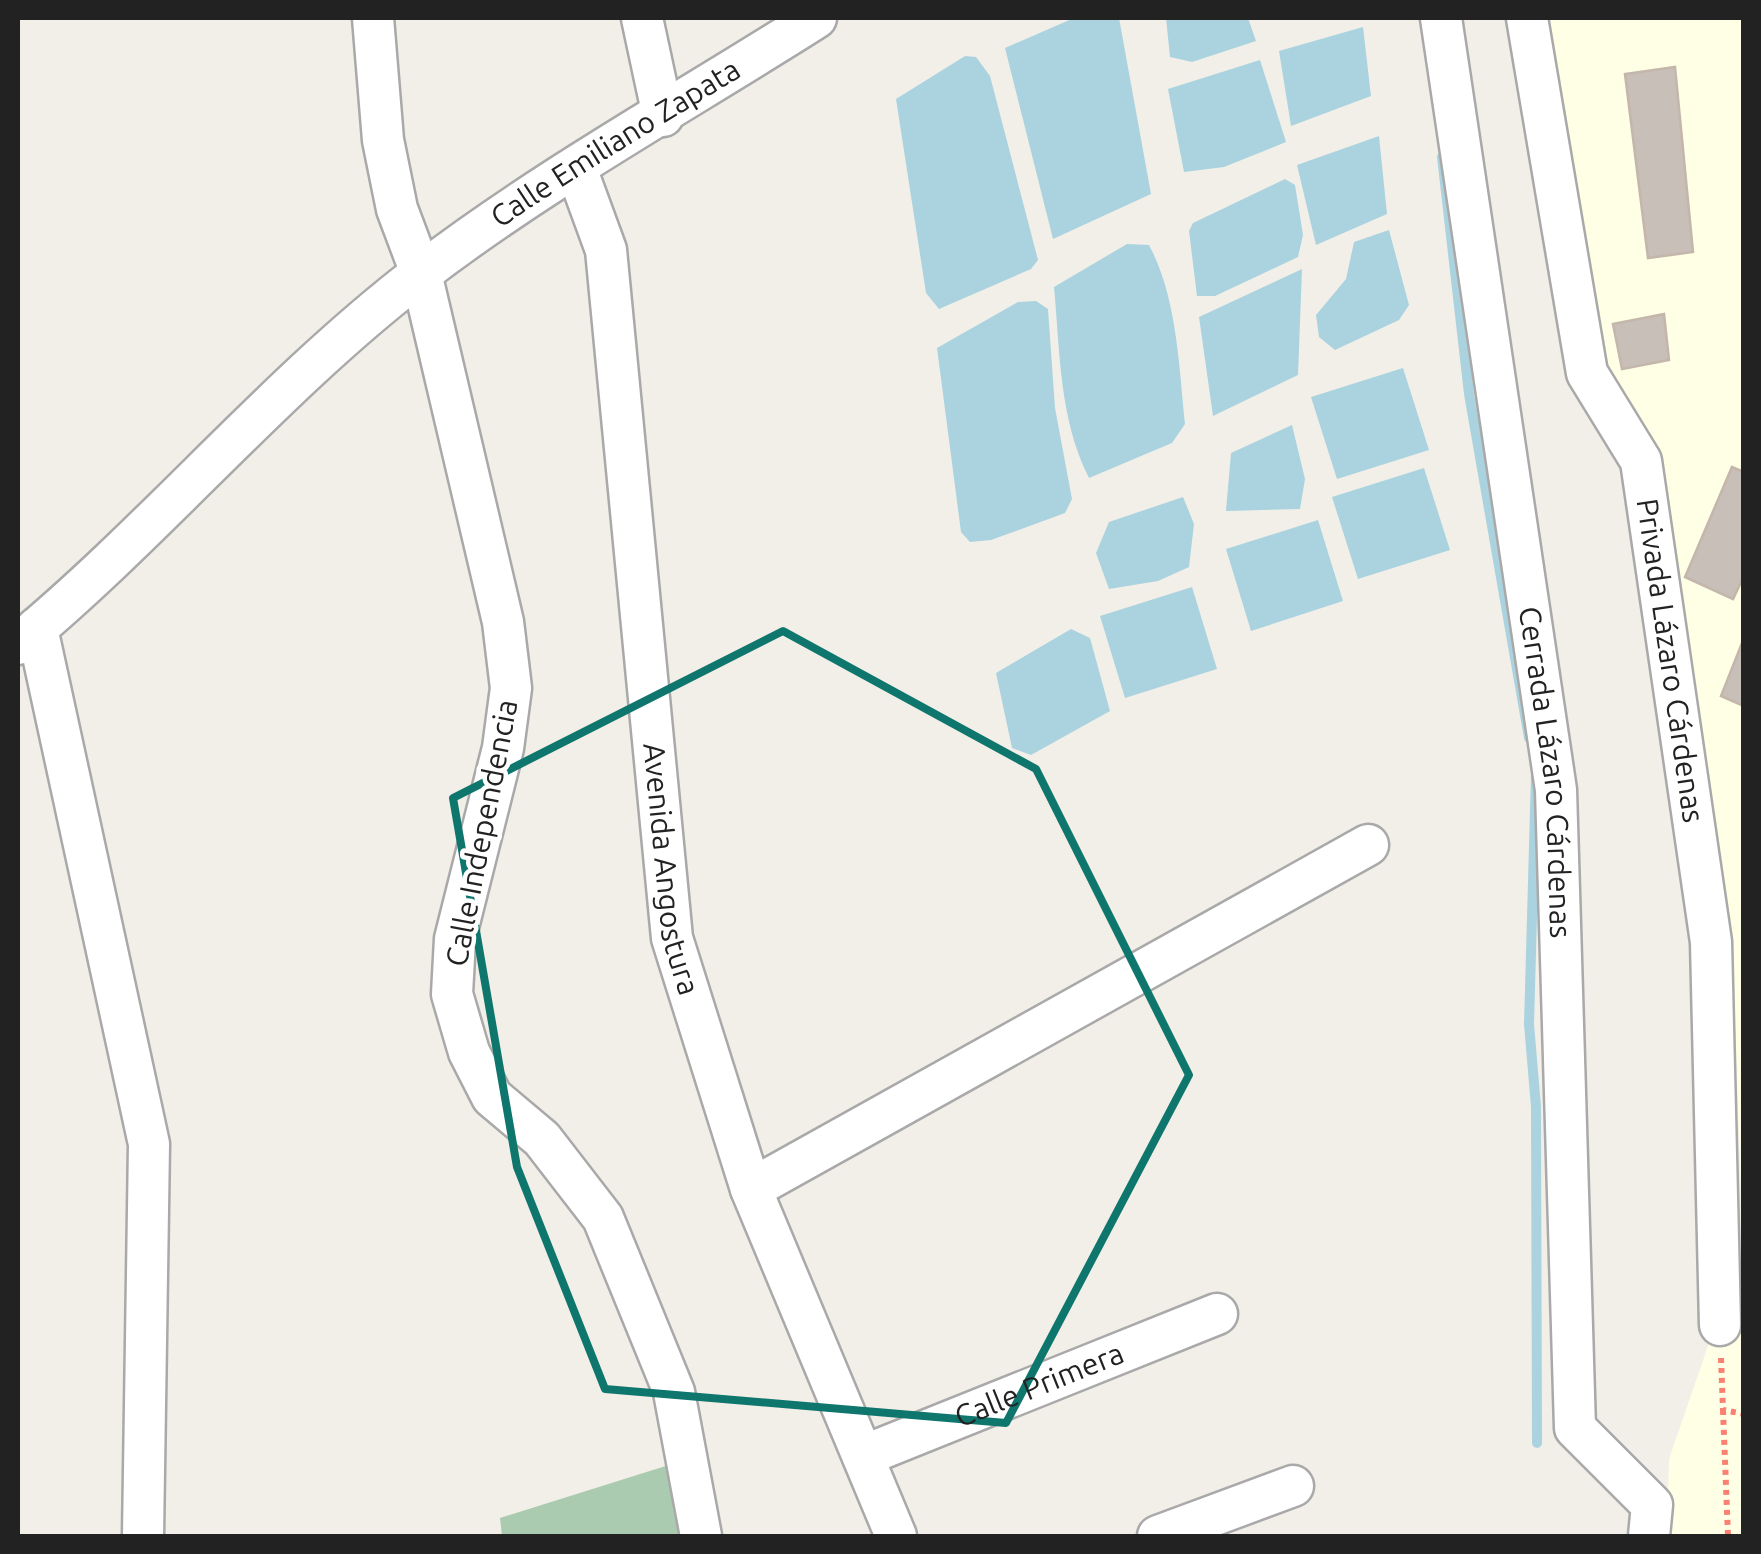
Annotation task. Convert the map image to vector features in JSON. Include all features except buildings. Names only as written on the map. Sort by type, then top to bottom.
[{"type":"street","name":"Calle Independencia","points":[[373,18],[383,140],[397,209],[421,273],[503,622],[511,688],[503,748],[455,940],[452,994],[469,1052],[492,1097],[542,1139],[603,1218],[674,1392],[701,1536]]},
{"type":"street","points":[[642,18],[663,116]]},
{"type":"street","name":"Calle Emiliano Zapata","points":[[27,636],[345,337],[421,273],[576,168],[816,18]]},
{"type":"street","name":"Cerrada Lázaro Cárdenas","points":[[1441,18],[1556,790],[1575,1428],[1651,1521]]},
{"type":"street","name":"Privada Lázaro Cárdenas","points":[[1527,18],[1587,373],[1641,461],[1710,942],[1720,1325]]},
{"type":"street","name":"Avenida Angostura","points":[[576,168],[606,250],[672,938],[751,1188],[896,1536]]},
{"type":"street","points":[[27,636],[149,1144],[142,1536]]},
{"type":"street","points":[[751,1188],[1368,846]]},
{"type":"street","name":"Calle Primera","points":[[862,1456],[1217,1314]]},
{"type":"street","points":[[1158,1536],[1293,1486]]},
{"type":"path","points":[[1720,1325],[1728,1536]]},
{"type":"path","points":[[1722,1410],[1744,1414]]},
{"type":"highlighted area","points":[[783,631],[1036,769],[1189,1075],[1006,1423],[605,1389],[517,1167],[453,798]]},
{"type":"shaded area","points":[[1548,18],[1743,18],[1743,1251],[1733,971],[1660,459],[1611,394]]},
{"type":"shaded area","points":[[1743,1324],[1743,1536],[1667,1536],[1669,1459],[1709,1343],[1709,1325]]},
{"type":"shaded area","points":[[688,1459],[701,1536],[502,1536],[500,1518]]},
{"type":"water","points":[[1074,18],[1119,18],[1151,194],[1053,239],[1005,48]]},
{"type":"water","points":[[1166,18],[1248,18],[1256,41],[1192,62],[1170,57]]},
{"type":"water","points":[[1363,27],[1371,96],[1291,126],[1279,51]]},
{"type":"water","points":[[965,56],[976,57],[990,76],[1038,260],[1031,269],[939,309],[926,293],[896,99]]},
{"type":"water","points":[[1260,60],[1286,142],[1224,167],[1184,172],[1168,89]]},
{"type":"water","points":[[1379,136],[1387,214],[1316,245],[1297,165]]},
{"type":"water","points":[[1285,179],[1295,185],[1303,235],[1298,257],[1215,296],[1197,296],[1189,231],[1193,223]]},
{"type":"water","points":[[1389,230],[1409,305],[1399,320],[1335,350],[1319,337],[1316,315],[1346,279],[1354,242]]},
{"type":"water","points":[[1127,244],[1149,245],[1166,287],[1185,424],[1172,443],[1089,478],[1066,409],[1054,287]]},
{"type":"water","points":[[1302,269],[1298,375],[1213,416],[1199,317]]},
{"type":"water","points":[[1036,301],[1048,309],[1055,408],[1072,499],[1065,513],[991,540],[970,542],[961,532],[937,348],[1018,302]]},
{"type":"water","points":[[1403,368],[1429,450],[1337,479],[1311,397]]},
{"type":"water","points":[[1292,425],[1305,479],[1300,509],[1226,511],[1231,453]]},
{"type":"water","points":[[1424,468],[1450,550],[1358,579],[1332,497]]},
{"type":"water","points":[[1183,497],[1194,524],[1189,567],[1158,581],[1109,589],[1096,553],[1109,522]]},
{"type":"water","points":[[1318,520],[1343,601],[1251,631],[1226,549]]},
{"type":"water","points":[[1192,587],[1217,669],[1125,698],[1100,616]]},
{"type":"water","points":[[1071,629],[1090,638],[1110,711],[1031,755],[1012,748],[996,673]]},
{"type":"waterway","points":[[1442,157],[1469,394],[1529,738]]},
{"type":"waterway","points":[[1536,775],[1529,1024],[1536,1107],[1537,1443]]}]
